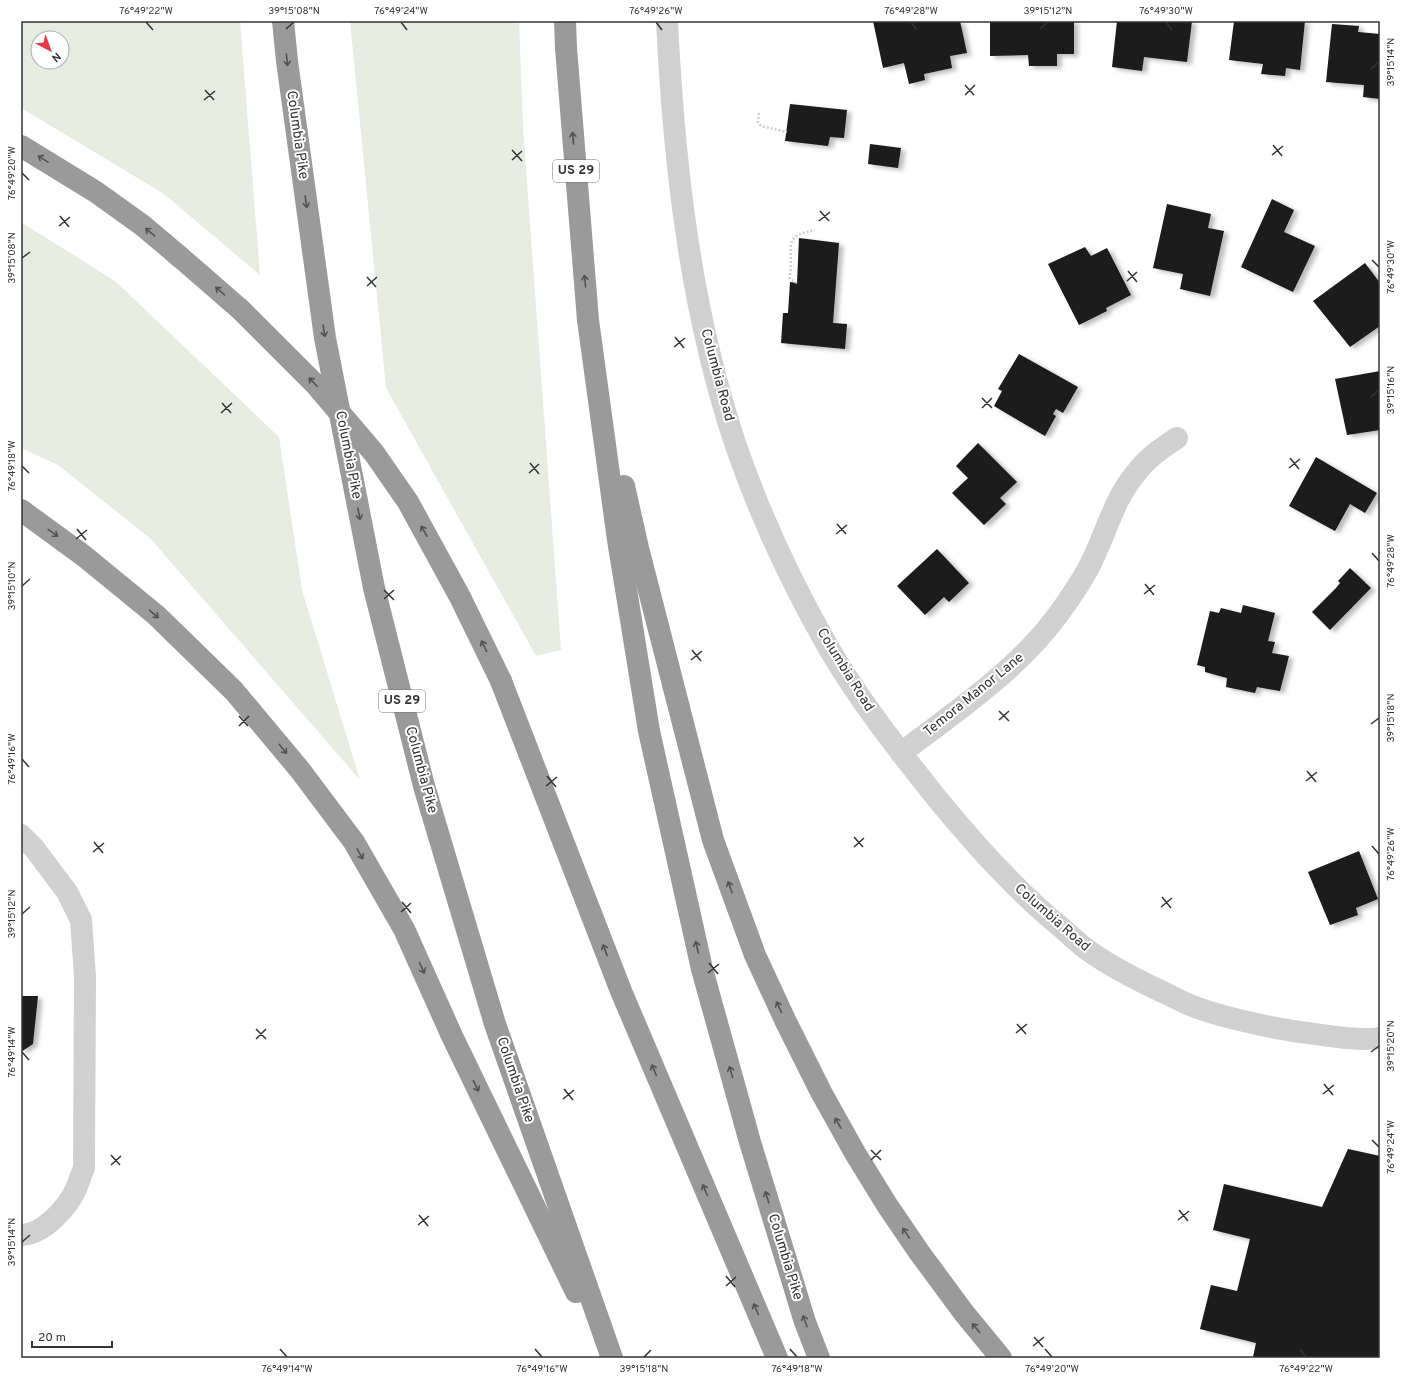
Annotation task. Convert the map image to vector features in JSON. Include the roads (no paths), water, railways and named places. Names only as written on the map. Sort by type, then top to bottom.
[{"type":"highway","name":"Columbia Pike","points":[[283,21],[286,61],[325,338],[374,588],[424,786],[495,1024],[612,1358]]},
{"type":"highway","name":"Columbia Pike","points":[[565,21],[588,320],[618,540],[649,731],[702,969],[750,1142],[803,1315],[819,1358]]},
{"type":"highway","points":[[21,146],[96,192],[142,225],[241,310],[316,385],[374,453],[408,502],[457,590],[501,681],[621,991],[777,1358]]},
{"type":"highway","points":[[588,320],[638,548],[685,738],[712,840],[755,955],[817,1085],[855,1153],[887,1205],[919,1252],[964,1313],[1001,1358]]},
{"type":"highway","points":[[21,510],[84,556],[150,610],[234,691],[300,770],[354,842],[404,929],[452,1036],[609,1358]]},
{"type":"street","name":"Columbia Road","points":[[667,21],[670,79],[682,200],[694,287],[714,370],[736,446],[763,516],[794,582],[828,647],[860,697],[901,753],[956,823],[994,865],[1039,910],[1089,951],[1141,982],[1196,1008],[1235,1020],[1322,1036],[1370,1040],[1380,1038]]},
{"type":"street","name":"Temora Manor Lane","points":[[901,753],[990,685],[1029,650],[1063,609],[1090,564],[1118,499],[1136,473],[1154,454],[1177,438]]},
{"type":"street","points":[[21,836],[34,848],[67,892],[81,920],[85,976],[84,1168],[76,1189],[58,1214],[44,1227],[25,1235],[21,1235]]}]
